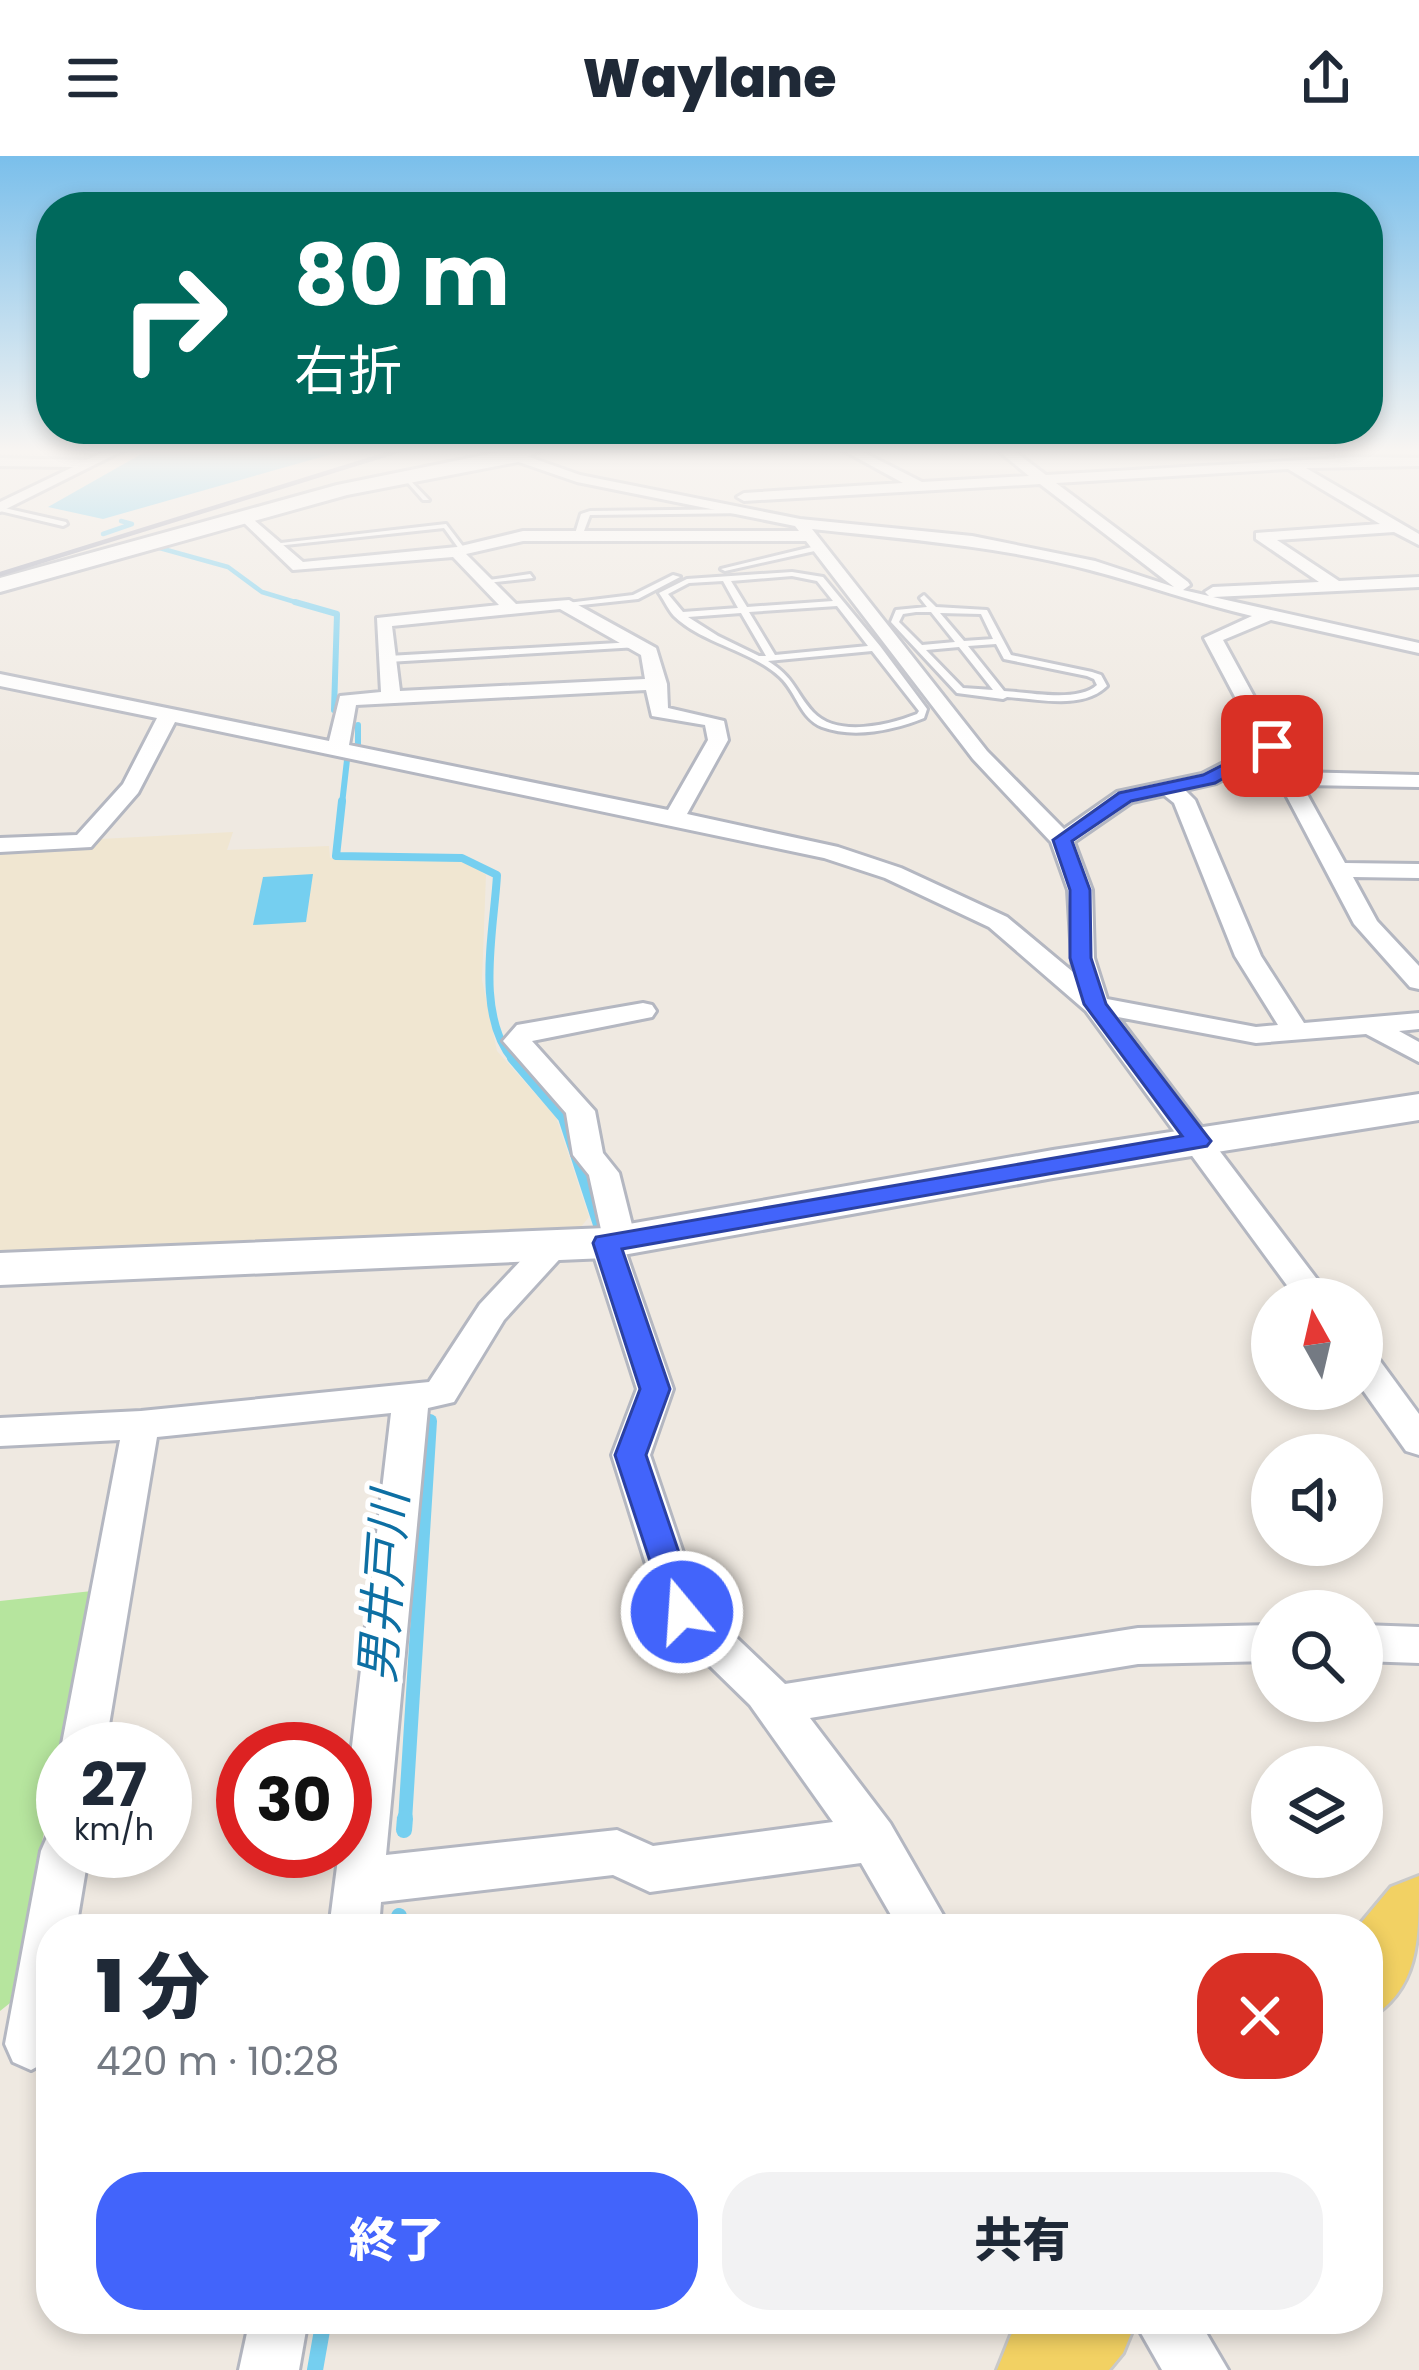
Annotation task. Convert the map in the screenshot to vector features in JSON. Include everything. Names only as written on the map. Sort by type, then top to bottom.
[{"type":"main road","points":[[1383,1959],[1419,1915]]},
{"type":"main road","points":[[1046,2370],[1076,2334]]},
{"type":"street","points":[[0,584],[120,551]]},
{"type":"street","points":[[283,551],[298,567],[461,552],[467,570],[486,581],[512,609]]},
{"type":"street","points":[[820,551],[980,755],[1062,840],[1080,890],[1081,958],[1095,1004]]},
{"type":"street","points":[[1022,551],[1268,615],[1419,648]]},
{"type":"street","points":[[1137,551],[1198,597],[1334,584],[1419,582]]},
{"type":"street","points":[[1284,551],[1334,584]]},
{"type":"street","points":[[1287,553],[1307,551]]},
{"type":"street","points":[[391,697],[383,622],[463,618],[563,604],[650,652],[658,684],[658,712],[714,721],[718,740],[674,818]]},
{"type":"street","points":[[1268,615],[1213,638],[1366,924],[1419,982]]},
{"type":"street","points":[[0,680],[674,818],[830,852],[893,872],[998,922],[1095,1004],[1299,1278]]},
{"type":"street","points":[[338,748],[346,700],[658,684]]},
{"type":"street","points":[[0,845],[83,842],[126,796],[141,772],[151,739],[170,714]]},
{"type":"street","points":[[1062,840],[1125,797],[1209,779],[1272,746]]},
{"type":"street","points":[[1289,778],[1419,781]]},
{"type":"street","points":[[1168,788],[1184,800],[1248,956],[1296,1032]]},
{"type":"street","points":[[1337,871],[1419,871]]},
{"type":"street","points":[[1095,1004],[1256,1035],[1419,1021]]},
{"type":"street","points":[[643,1011],[527,1031],[517,1041],[580,1111],[588,1155],[604,1173],[613,1242],[655,1389],[631,1455],[682,1612],[775,1705],[873,1839],[917,1914]]},
{"type":"street","points":[[1370,1025],[1419,1054]]},
{"type":"street","points":[[0,1269],[613,1242],[1419,1107]]},
{"type":"street","points":[[0,1432],[141,1425],[441,1394],[492,1312],[554,1245]]},
{"type":"street","points":[[1383,1392],[1419,1441]]},
{"type":"street","points":[[356,1914],[408,1457],[410,1399]]},
{"type":"street","points":[[88,1722],[141,1425]]},
{"type":"street","points":[[775,1705],[1138,1646],[1251,1643]]},
{"type":"street","points":[[1383,1644],[1419,1645]]},
{"type":"street","points":[[362,1881],[617,1852],[650,1869],[873,1839]]},
{"type":"street","points":[[54,1914],[60,1878]]},
{"type":"street","points":[[27,2045],[36,2002]]},
{"type":"street","points":[[269,2370],[276,2334]]},
{"type":"street","points":[[1173,2334],[1198,2370]]},
{"type":"lane","points":[[563,604],[635,597],[668,579],[758,551]]},
{"type":"lane","points":[[814,575],[909,687],[924,711],[921,716],[884,725],[817,722],[786,677],[678,615],[663,592],[725,578],[814,575]]},
{"type":"lane","points":[[486,581],[530,576]]},
{"type":"lane","points":[[725,578],[771,656]]},
{"type":"lane","points":[[924,598],[1003,696]]},
{"type":"lane","points":[[678,615],[840,604]]},
{"type":"lane","points":[[932,610],[984,612],[1006,657],[1089,674],[1098,677],[1102,686],[1086,697],[960,692],[895,622],[895,615],[932,610]]},
{"type":"lane","points":[[920,648],[1000,641]]},
{"type":"lane","points":[[388,659],[635,645]]},
{"type":"lane","points":[[758,659],[877,648]]},
{"type":"shaded area","points":[[233,832],[227,850],[329,846],[330,858],[461,859],[486,875],[482,980],[497,1051],[556,1117],[589,1217],[580,1228],[0,1254],[0,850]]},
{"type":"green space","points":[[92,1591],[66,1722],[36,1722],[36,1872],[10,2003],[0,2011],[0,1601]]},
{"type":"water","points":[[313,874],[306,922],[253,925],[263,877]]},
{"type":"waterway","name":"男井戸川","points":[[172,551],[228,567],[262,592],[296,602]]},
{"type":"waterway","name":"男井戸川","points":[[296,602],[337,614],[334,710]]},
{"type":"waterway","name":"男井戸川","points":[[296,602],[305,605]]},
{"type":"waterway","name":"男井戸川","points":[[358,725],[358,744]]},
{"type":"waterway","name":"男井戸川","points":[[342,804],[347,760]]},
{"type":"waterway","name":"男井戸川","points":[[342,801],[336,856],[462,858],[497,875],[490,997],[502,1042],[512,1058]]},
{"type":"waterway","name":"男井戸川","points":[[512,1058],[563,1118],[599,1228]]},
{"type":"waterway","name":"男井戸川","points":[[405,1821],[430,1421]]},
{"type":"waterway","name":"男井戸川","points":[[404,1830],[405,1818]]},
{"type":"waterway","name":"男井戸川","points":[[315,2370],[321,2334]]},
{"type":"railway","points":[[0,574],[73,551]]},
{"type":"route","points":[[682,1612],[631,1455],[655,1389],[606,1243],[1198,1141],[1095,1004],[1081,958],[1080,890],[1062,840],[1125,797],[1209,779],[1272,746]]}]
